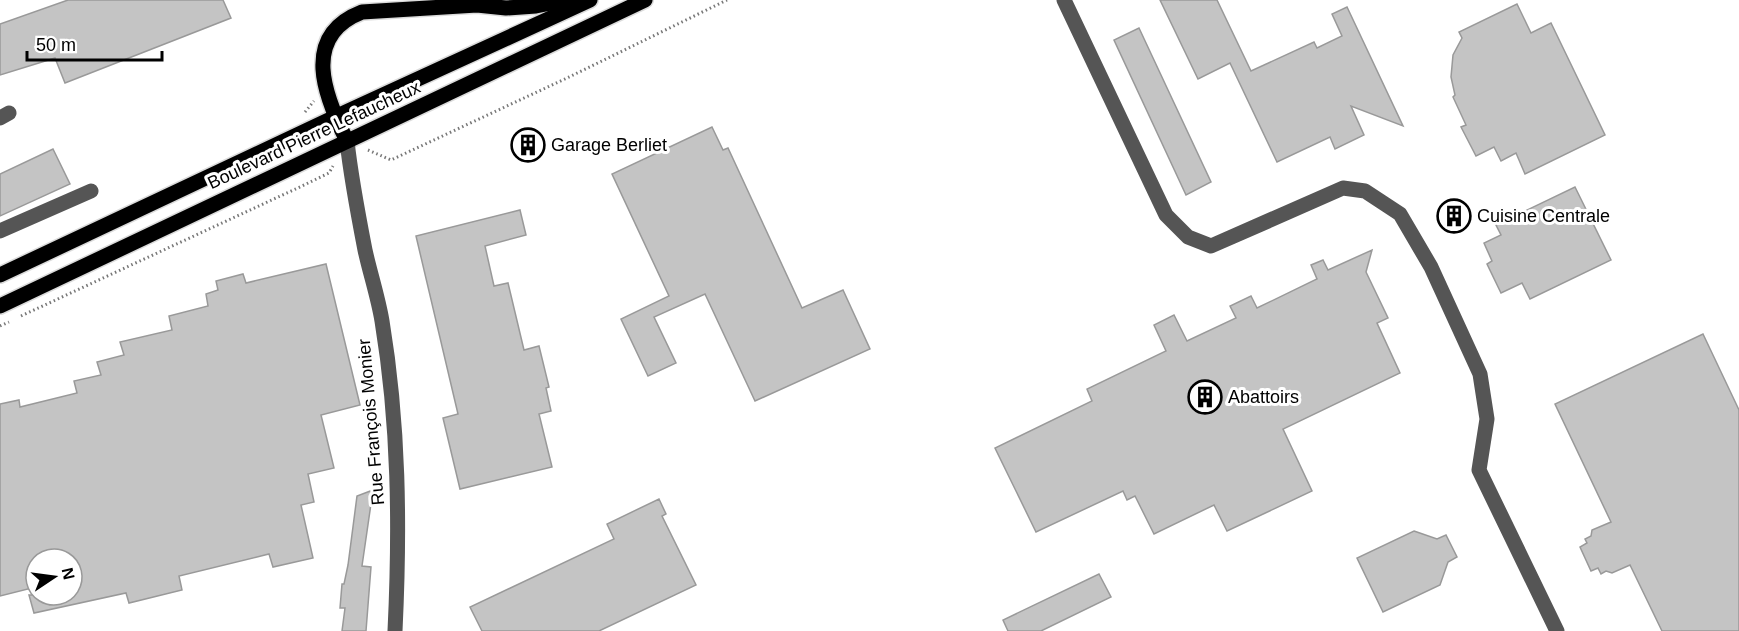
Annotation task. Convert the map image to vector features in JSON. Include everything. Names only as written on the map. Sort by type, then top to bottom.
[{"type":"main road","points":[[347,141],[335,117],[325,85],[322,59],[329,36],[348,17],[362,12],[477,6],[506,8],[536,6],[566,0]]},
{"type":"main road","name":"Boulevard Pierre Lefaucheux","points":[[0,275],[590,0]]},
{"type":"main road","name":"Boulevard Pierre Lefaucheux","points":[[0,306],[645,0]]},
{"type":"street","points":[[1064,0],[1166,215],[1188,237],[1211,246],[1343,188],[1365,191],[1400,214],[1431,267],[1480,374],[1487,419],[1479,470],[1557,631]]},
{"type":"street","name":"Rue François Monier","points":[[347,141],[352,184],[381,319],[393,398],[398,479],[395,631]]},
{"type":"street","points":[[0,231],[91,190]]},
{"type":"building","points":[[68,0],[223,0],[231,18],[65,83],[55,58],[0,75],[0,24]]},
{"type":"building","points":[[1160,0],[1217,0],[1251,71],[1314,42],[1317,48],[1342,36],[1332,14],[1347,7],[1403,126],[1351,106],[1364,135],[1335,149],[1330,137],[1277,162],[1230,63],[1198,79]]},
{"type":"building","points":[[1517,4],[1531,33],[1551,23],[1605,135],[1525,174],[1516,153],[1501,161],[1494,147],[1476,156],[1461,127],[1466,125],[1453,97],[1455,95],[1451,77],[1453,55],[1462,38],[1459,32]]},
{"type":"building","points":[[1139,28],[1211,182],[1186,195],[1114,40]]},
{"type":"building","points":[[712,127],[723,150],[728,148],[802,308],[843,290],[870,349],[755,401],[705,294],[654,317],[676,363],[648,376],[621,319],[669,296],[612,174]]},
{"type":"building","points":[[53,149],[70,184],[0,216],[0,174]]},
{"type":"building","points":[[1575,187],[1611,260],[1530,299],[1522,283],[1501,293],[1487,264],[1492,261],[1484,243],[1501,235],[1496,225]]},
{"type":"building","points":[[520,210],[526,235],[485,246],[494,286],[508,283],[524,350],[539,346],[549,387],[546,388],[551,411],[539,414],[552,467],[460,489],[443,418],[458,414],[416,236]]},
{"type":"building","name":"Abattoirs","points":[[1372,250],[1366,272],[1388,318],[1377,323],[1400,373],[1283,429],[1312,491],[1227,531],[1214,505],[1154,534],[1135,496],[1127,500],[1123,491],[1036,532],[995,448],[1092,401],[1087,389],[1166,351],[1154,325],[1174,315],[1187,341],[1236,318],[1230,306],[1251,296],[1257,308],[1317,279],[1311,265],[1323,260],[1328,270]]},
{"type":"building","points":[[326,264],[360,405],[321,415],[334,468],[308,474],[314,502],[301,505],[313,558],[273,567],[269,554],[179,576],[182,590],[129,603],[126,593],[84,602],[84,547],[24,547],[24,590],[0,596],[0,404],[19,400],[20,407],[77,393],[74,381],[101,375],[97,362],[124,355],[120,342],[172,330],[169,316],[208,306],[206,294],[218,290],[216,281],[243,274],[246,283]]},
{"type":"building","points":[[1703,334],[1739,410],[1739,631],[1662,631],[1630,565],[1612,573],[1606,571],[1601,574],[1598,568],[1591,571],[1580,547],[1587,543],[1585,539],[1591,536],[1592,530],[1611,522],[1555,404]]},
{"type":"building","points":[[373,490],[362,566],[371,567],[366,631],[342,631],[345,608],[340,608],[342,584],[344,584],[348,565],[357,496]]},
{"type":"building","points":[[659,499],[666,514],[662,516],[696,585],[599,631],[482,631],[470,607],[614,539],[607,524]]},
{"type":"building","points":[[1414,531],[1437,539],[1446,535],[1457,557],[1448,562],[1440,585],[1383,612],[1357,558]]},
{"type":"building","points":[[1099,574],[1111,597],[1041,631],[1008,631],[1003,620]]},
{"type":"building","points":[[32,607],[62,607],[34,613]]},
{"type":"place","name":"Garage Berliet","points":[[528,145]]},
{"type":"place","name":"Cuisine Centrale","points":[[1454,216]]},
{"type":"place","name":"Abattoirs","points":[[1205,397]]}]
